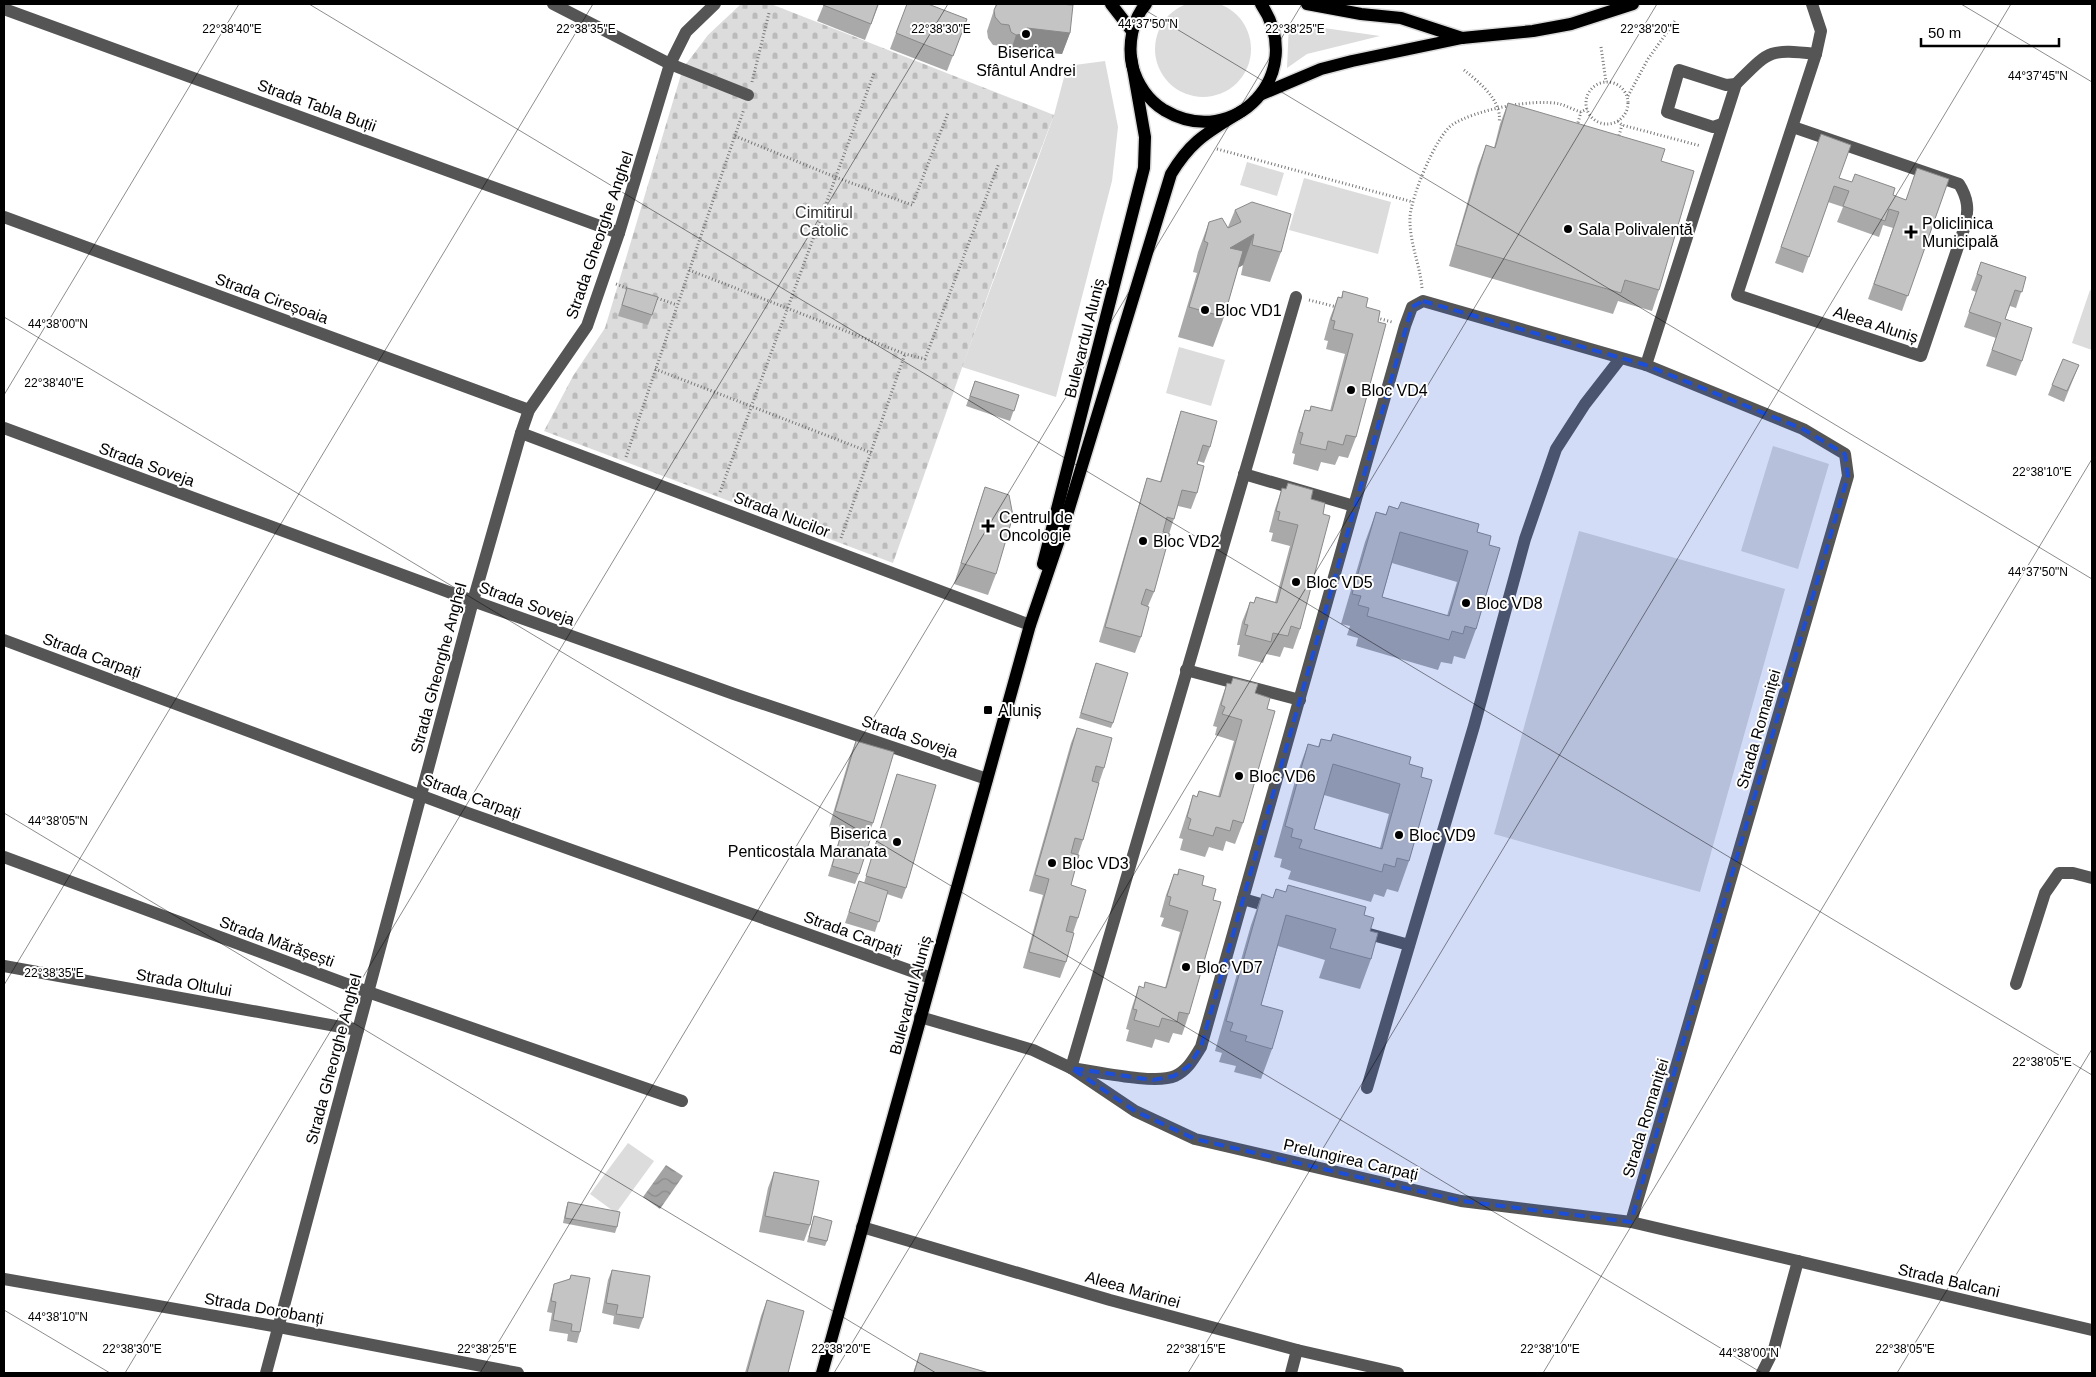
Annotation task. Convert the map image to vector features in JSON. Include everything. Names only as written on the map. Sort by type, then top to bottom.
[{"type":"main road","points":[[1111,4],[1132,30]]},
{"type":"main road","points":[[1146,4],[1132,30],[1131,57],[1140,85],[1159,107],[1172,114],[1200,122],[1215,121],[1229,117],[1242,111],[1262,94],[1321,69],[1462,38],[1533,31],[1571,24],[1633,4]]},
{"type":"main road","points":[[1261,4],[1274,28],[1276,44],[1276,59],[1272,74],[1262,94]]},
{"type":"main road","points":[[1308,4],[1360,14],[1401,18],[1462,38]]},
{"type":"main road","name":"Bulevardul Aluniș","points":[[1030,625],[1047,545],[1144,168],[1145,137],[1131,57]]},
{"type":"main road","name":"Bulevardul Aluniș","points":[[822,1373],[1030,625],[1063,528],[1171,174],[1182,155],[1197,139],[1242,111]]},
{"type":"street","points":[[553,4],[670,64],[748,95]]},
{"type":"street","name":"Aleea Aluniș","points":[[1793,127],[1959,184],[1967,197],[1968,216],[1921,356],[1737,295],[1816,54],[1821,30],[1812,4]]},
{"type":"street","name":"Strada Gheorghe Anghel","points":[[266,1373],[473,601],[529,410],[587,326],[619,232],[670,64],[686,32],[709,5]]},
{"type":"street","name":"Strada Tabla Buții","points":[[4,9],[619,232]]},
{"type":"street","points":[[1296,297],[1071,1068],[1153,1080],[1174,1076],[1189,1066],[1202,1047],[1405,326],[1412,307],[1423,301],[1646,365],[1736,84],[1767,54],[1784,51],[1816,54]]},
{"type":"street","points":[[1722,124],[1713,127],[1667,112],[1679,70],[1726,85],[1736,84]]},
{"type":"street","name":"Strada Cireșoaia","points":[[4,217],[529,410]]},
{"type":"street","points":[[1367,1088],[1474,726],[1525,539],[1556,449],[1585,404],[1620,359]]},
{"type":"street","name":"Strada Romaniței","points":[[1630,1222],[1848,476],[1845,454],[1803,429],[1646,365]]},
{"type":"street","name":"Strada Soveja","points":[[4,428],[473,601],[734,694],[987,779]]},
{"type":"street","name":"Strada Nucilor","points":[[522,433],[1030,625]]},
{"type":"street","points":[[1244,474],[1354,506]]},
{"type":"street","name":"Strada Carpați","points":[[4,640],[421,795],[931,978]]},
{"type":"street","points":[[1186,670],[1300,700]]},
{"type":"street","name":"Strada Mărășești","points":[[4,857],[368,992],[682,1101]]},
{"type":"street","points":[[2016,984],[2045,893],[2059,873],[2073,873],[2092,878]]},
{"type":"street","points":[[1244,899],[1290,912]]},
{"type":"street","points":[[1354,930],[1409,945]]},
{"type":"street","name":"Strada Oltului","points":[[4,966],[358,1030]]},
{"type":"street","name":"Prelungirea Carpați","points":[[920,1017],[1033,1050],[1071,1068],[1135,1111],[1195,1139],[1461,1202],[1630,1222],[1798,1261]]},
{"type":"street","name":"Aleea Marinei","points":[[862,1227],[1110,1300],[1298,1350],[1398,1373]]},
{"type":"street","points":[[1762,1373],[1774,1349],[1798,1261]]},
{"type":"street","name":"Strada Balcani","points":[[1798,1261],[2092,1330]]},
{"type":"street","name":"Strada Dorobanți","points":[[4,1279],[278,1327],[510,1372]]},
{"type":"street","points":[[1291,1373],[1298,1350]]},
{"type":"path","points":[[626,457],[735,136],[748,95],[769,13]]},
{"type":"path","points":[[1627,97],[1619,86],[1606,82],[1594,87],[1590,91],[1586,103],[1587,109],[1590,115],[1600,123],[1612,124],[1618,121],[1627,111],[1627,97],[1648,60],[1675,22]]},
{"type":"path","points":[[1601,47],[1606,82]]},
{"type":"path","points":[[1464,70],[1480,82],[1499,108],[1499,123]]},
{"type":"path","points":[[720,492],[786,308],[874,73]]},
{"type":"path","points":[[1423,301],[1421,274],[1411,239],[1410,216],[1421,176],[1445,131],[1453,124],[1499,108],[1533,102],[1559,104],[1581,112]]},
{"type":"path","points":[[1576,128],[1581,112],[1587,109]]},
{"type":"path","points":[[735,136],[835,177],[912,205],[948,113]]},
{"type":"path","points":[[1618,121],[1622,125],[1714,149]]},
{"type":"path","points":[[1618,141],[1622,125]]},
{"type":"path","points":[[1217,149],[1413,202]]},
{"type":"path","points":[[689,270],[905,354],[925,359],[999,163]]},
{"type":"path","points":[[603,280],[636,291]]},
{"type":"path","points":[[652,296],[677,305]]},
{"type":"path","points":[[1296,297],[1342,308]]},
{"type":"path","points":[[1369,315],[1405,326]]},
{"type":"path","points":[[842,538],[905,354]]},
{"type":"path","points":[[655,369],[872,453]]},
{"type":"highlighted area","points":[[1423,301],[1646,365],[1803,429],[1845,454],[1848,476],[1631,1222],[1461,1201],[1195,1139],[1135,1111],[1071,1068],[1153,1080],[1174,1076],[1189,1066],[1201,1047],[1412,307]]},
{"type":"green space","points":[[1203,1],[1221,4],[1237,15],[1248,31],[1251,49],[1248,67],[1237,83],[1221,94],[1203,97],[1185,94],[1169,83],[1158,67],[1155,49],[1158,31],[1169,15],[1185,4]]},
{"type":"green space","name":"Cimitirul Catolic","points":[[741,4],[771,4],[1054,115],[1021,201],[893,563],[544,431],[573,376],[605,328],[683,68],[708,35]]},
{"type":"green space","points":[[1289,23],[1380,36],[1307,54],[1287,68]]},
{"type":"green space","points":[[1105,61],[1118,127],[1112,181],[1056,397],[962,367],[1054,115],[1067,66]]},
{"type":"green space","points":[[1247,162],[1284,173],[1277,196],[1240,185]]},
{"type":"green space","points":[[1304,178],[1391,202],[1378,254],[1289,230]]},
{"type":"green space","points":[[2090,290],[2092,291],[2092,350],[2072,343]]},
{"type":"green space","points":[[1179,347],[1225,360],[1211,406],[1166,393]]},
{"type":"green space","points":[[1773,446],[1829,464],[1798,569],[1741,551]]},
{"type":"green space","points":[[1579,531],[1785,589],[1700,892],[1494,834]]},
{"type":"green space","points":[[628,1143],[654,1161],[616,1213],[590,1194]]},
{"type":"water","points":[[666,1165],[683,1176],[660,1209],[643,1197]]},
{"type":"building","points":[[824,4],[878,4],[871,24]]},
{"type":"building","points":[[907,4],[928,4],[967,19],[953,56],[896,33]]},
{"type":"building","points":[[997,4],[1073,5],[1070,33],[1027,28],[1023,34],[1016,35],[1011,32],[1009,25],[1001,24],[995,17],[994,10]]},
{"type":"building","name":"Sala Polivalentă","points":[[1508,103],[1665,149],[1661,161],[1694,171],[1659,290],[1625,280],[1621,293],[1456,245],[1486,145],[1495,148]]},
{"type":"building","name":"Policlinica Municipală","points":[[1821,134],[1851,145],[1839,178],[1852,182],[1855,174],[1895,188],[1893,195],[1906,200],[1917,168],[1949,179],[1908,296],[1874,284],[1899,212],[1889,209],[1885,221],[1843,206],[1849,191],[1834,186],[1809,257],[1781,247]]},
{"type":"building","points":[[1252,202],[1291,214],[1281,252],[1252,245],[1254,234],[1230,248],[1243,251],[1224,317],[1189,307],[1208,243],[1204,241],[1209,222],[1222,218],[1228,228],[1241,222],[1235,210]]},
{"type":"building","points":[[1981,262],[2026,277],[2022,292],[2015,290],[2005,319],[2032,328],[2022,361],[1992,350],[2001,323],[1969,312],[1982,276],[1977,274]]},
{"type":"building","points":[[627,288],[658,297],[652,315],[622,305]]},
{"type":"building","name":"Bloc VD4","points":[[1343,291],[1368,298],[1366,307],[1380,311],[1378,322],[1386,324],[1356,437],[1346,435],[1343,445],[1328,441],[1326,450],[1300,444],[1303,433],[1299,432],[1305,410],[1310,411],[1311,406],[1332,411],[1353,334],[1333,329],[1335,321],[1331,320],[1338,297],[1342,298]]},
{"type":"building","points":[[2063,359],[2079,365],[2067,391],[2052,385]]},
{"type":"building","points":[[975,381],[1019,395],[1014,411],[970,396]]},
{"type":"building","name":"Bloc VD2","points":[[1181,411],[1217,421],[1210,447],[1203,445],[1197,464],[1204,466],[1197,493],[1182,490],[1174,519],[1167,517],[1163,532],[1170,534],[1154,592],[1146,589],[1141,604],[1149,607],[1141,637],[1105,627],[1147,478],[1161,482]]},
{"type":"building","name":"Bloc VD5","points":[[1288,483],[1313,490],[1311,499],[1325,503],[1323,514],[1330,516],[1300,629],[1291,626],[1288,636],[1273,633],[1271,642],[1245,635],[1248,625],[1244,624],[1250,602],[1254,603],[1256,597],[1277,603],[1298,525],[1278,520],[1280,512],[1276,511],[1282,488],[1286,489]]},
{"type":"building","points":[[985,487],[1009,495],[1013,516],[996,574],[961,563]]},
{"type":"building","points":[[1401,502],[1479,524],[1477,532],[1491,536],[1489,545],[1500,548],[1476,629],[1465,626],[1463,634],[1452,631],[1449,640],[1367,616],[1369,608],[1358,605],[1361,596],[1352,594],[1376,512],[1386,515],[1389,506],[1398,509]],"holes":[[[1400,532],[1468,551],[1449,616],[1382,597]]]},
{"type":"building","points":[[1096,663],[1128,673],[1113,723],[1081,713]]},
{"type":"building","name":"Bloc VD6","points":[[1233,678],[1258,684],[1255,693],[1270,698],[1267,709],[1275,711],[1243,823],[1233,820],[1230,831],[1216,827],[1213,836],[1188,829],[1191,819],[1187,817],[1193,795],[1197,797],[1199,791],[1220,797],[1242,720],[1222,714],[1225,707],[1221,705],[1227,683],[1231,684]]},
{"type":"building","name":"Bloc VD3","points":[[1077,728],[1112,738],[1104,768],[1096,766],[1092,781],[1099,783],[1083,840],[1075,838],[1071,853],[1079,855],[1071,885],[1086,890],[1078,918],[1070,916],[1066,931],[1074,933],[1066,962],[1029,952],[1049,879],[1035,875]]},
{"type":"building","points":[[1333,734],[1411,757],[1409,764],[1423,768],[1421,777],[1432,780],[1409,861],[1397,858],[1395,867],[1384,864],[1382,872],[1299,848],[1302,840],[1291,837],[1293,829],[1285,826],[1308,744],[1319,747],[1321,739],[1331,741]],"holes":[[[1333,764],[1400,784],[1382,849],[1314,829]]]},
{"type":"building","points":[[856,741],[894,752],[873,823],[835,811]]},
{"type":"building","name":"Biserica Penticostala Maranata","points":[[897,774],[936,785],[906,888],[866,876]]},
{"type":"building","points":[[842,831],[870,840],[859,874],[832,866]]},
{"type":"building","name":"Bloc VD7","points":[[1179,869],[1204,876],[1202,885],[1216,889],[1213,900],[1221,902],[1189,1014],[1179,1012],[1177,1022],[1162,1018],[1159,1027],[1134,1020],[1137,1010],[1133,1009],[1139,986],[1144,988],[1145,982],[1166,988],[1188,911],[1169,905],[1171,897],[1167,896],[1174,874],[1178,875]]},
{"type":"building","points":[[859,881],[888,891],[879,922],[849,912]]},
{"type":"building","points":[[1288,885],[1366,907],[1364,915],[1374,918],[1370,931],[1378,933],[1371,959],[1330,948],[1336,929],[1286,915],[1261,1005],[1283,1011],[1272,1049],[1245,1041],[1247,1036],[1230,1031],[1233,1023],[1226,1021],[1262,894],[1273,898],[1276,889],[1286,892]]},
{"type":"building","points":[[774,1172],[819,1181],[810,1225],[765,1216]]},
{"type":"building","points":[[568,1202],[620,1212],[617,1227],[565,1218]]},
{"type":"building","points":[[814,1216],[832,1221],[827,1241],[809,1237]]},
{"type":"building","points":[[612,1270],[650,1276],[643,1318],[616,1314],[618,1305],[606,1303]]},
{"type":"building","points":[[571,1275],[590,1278],[580,1332],[571,1331],[572,1324],[553,1320],[556,1302],[551,1301],[554,1284],[570,1279]]},
{"type":"building","points":[[767,1300],[804,1311],[788,1373],[747,1373]]},
{"type":"building","points":[[920,1353],[989,1373],[914,1373]]},
{"type":"place","name":"Biserica Sfântul Andrei","points":[[1026,34]]},
{"type":"place","name":"Sala Polivalentă","points":[[1568,229]]},
{"type":"place","name":"Policlinica Municipală","points":[[1911,232]]},
{"type":"place","name":"Bloc VD1","points":[[1205,310]]},
{"type":"place","name":"Bloc VD4","points":[[1351,390]]},
{"type":"place","name":"Centrul de Oncologie","points":[[988,526]]},
{"type":"place","name":"Bloc VD2","points":[[1143,541]]},
{"type":"place","name":"Bloc VD5","points":[[1296,582]]},
{"type":"place","name":"Bloc VD8","points":[[1466,603]]},
{"type":"place","name":"Aluniș","points":[[988,710]]},
{"type":"place","name":"Bloc VD6","points":[[1239,776]]},
{"type":"place","name":"Bloc VD9","points":[[1399,835]]},
{"type":"place","name":"Biserica Penticostala Maranata","points":[[897,842]]},
{"type":"place","name":"Bloc VD3","points":[[1052,863]]},
{"type":"place","name":"Bloc VD7","points":[[1186,967]]}]
